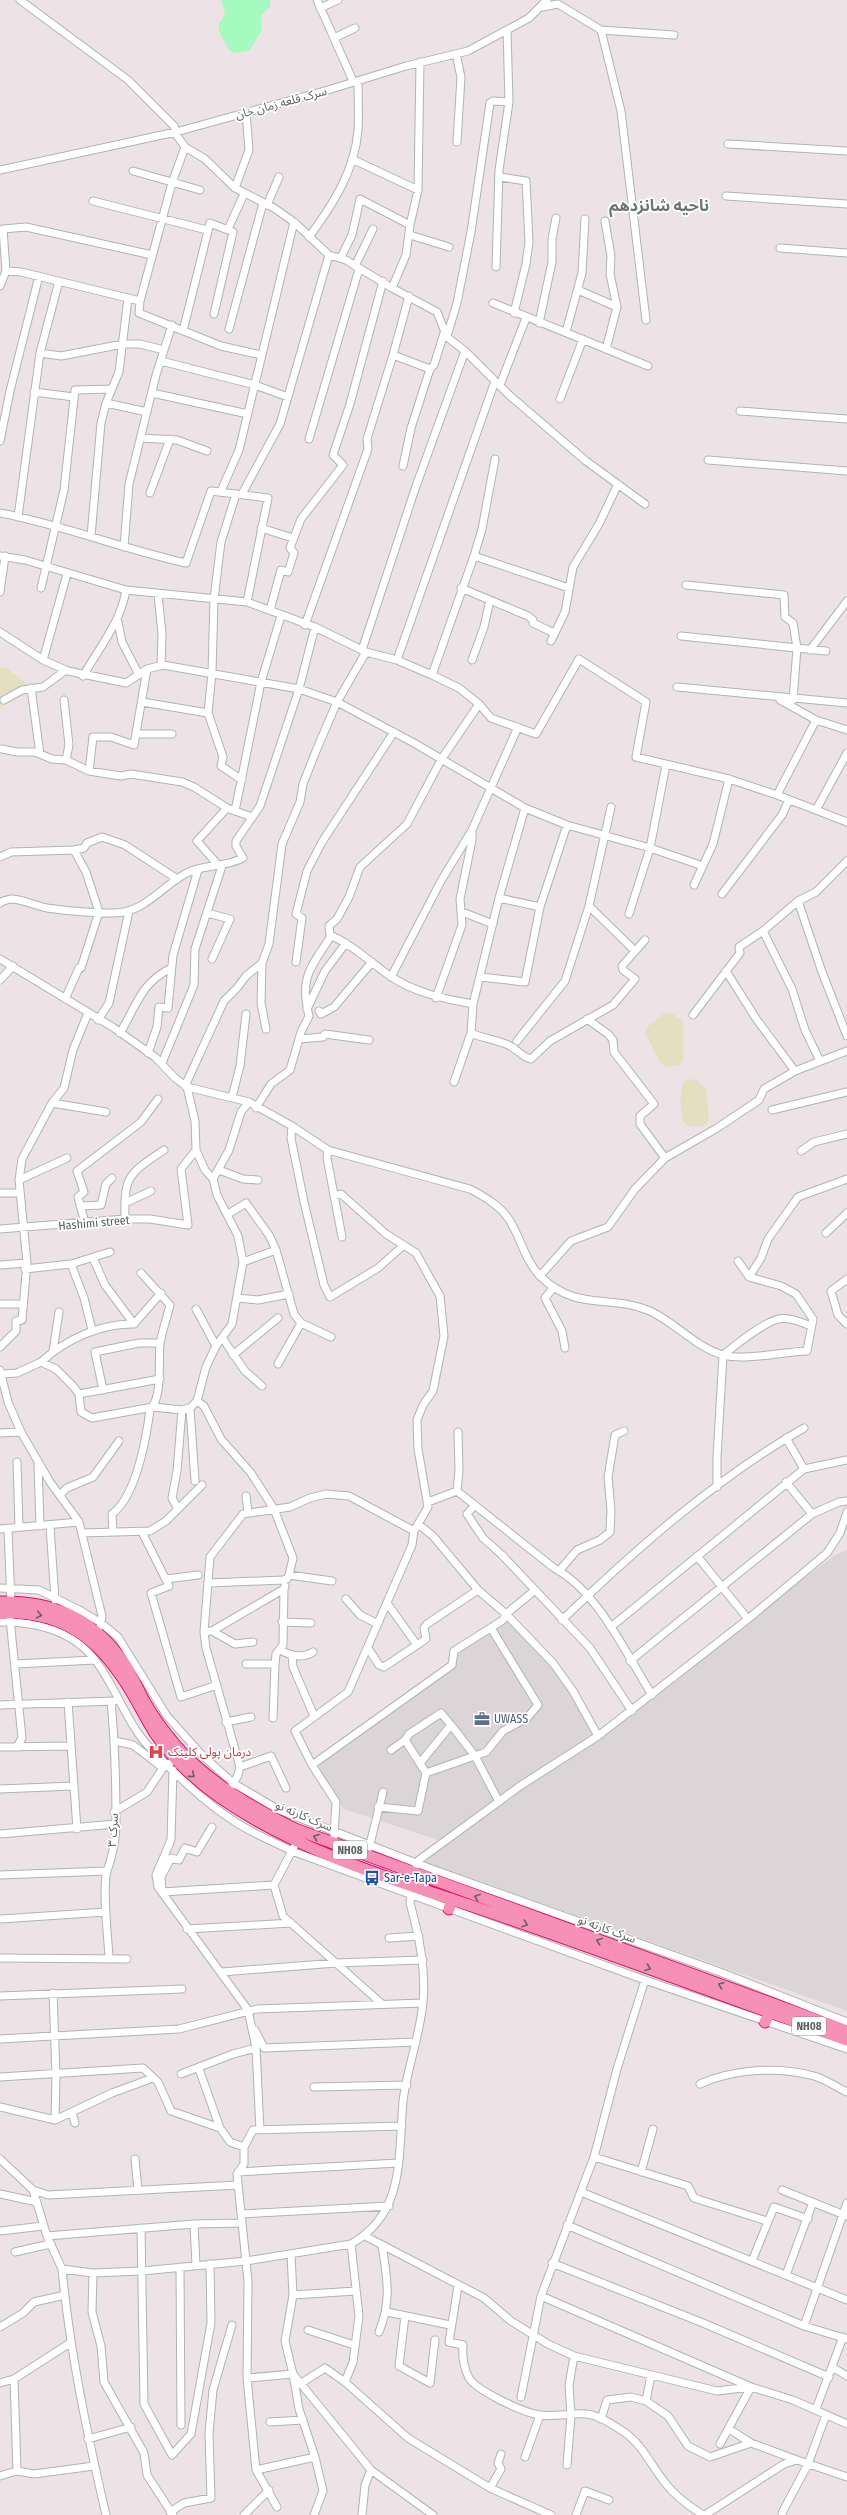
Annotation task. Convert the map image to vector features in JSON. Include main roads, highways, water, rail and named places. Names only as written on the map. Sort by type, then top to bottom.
[{"type":"highway","name":"سرک کارته نو","points":[[6,1610],[31,1603],[55,1602],[81,1621],[99,1628],[119,1657],[145,1703],[168,1736],[212,1785],[231,1787],[252,1813],[295,1829],[333,1838],[366,1856],[412,1874],[770,2008],[847,2031]]},
{"type":"highway","name":"سرک کارته نو","points":[[6,1610],[45,1616],[58,1620],[87,1636],[119,1671],[170,1765],[212,1785],[252,1813],[294,1846],[450,1904],[695,1980]]},
{"type":"highway","name":"NH08","points":[[770,2008],[847,2040]]},
{"type":"place","name":"UWASS","points":[[482,1719]]},
{"type":"place","name":"درمان پولی کلینک","points":[[156,1752]]},
{"type":"place","name":"Sar-e-Tapa","points":[[372,1878]]},
{"type":"district","name":"ناحیه شانزدهم","points":[[659,205]]}]
